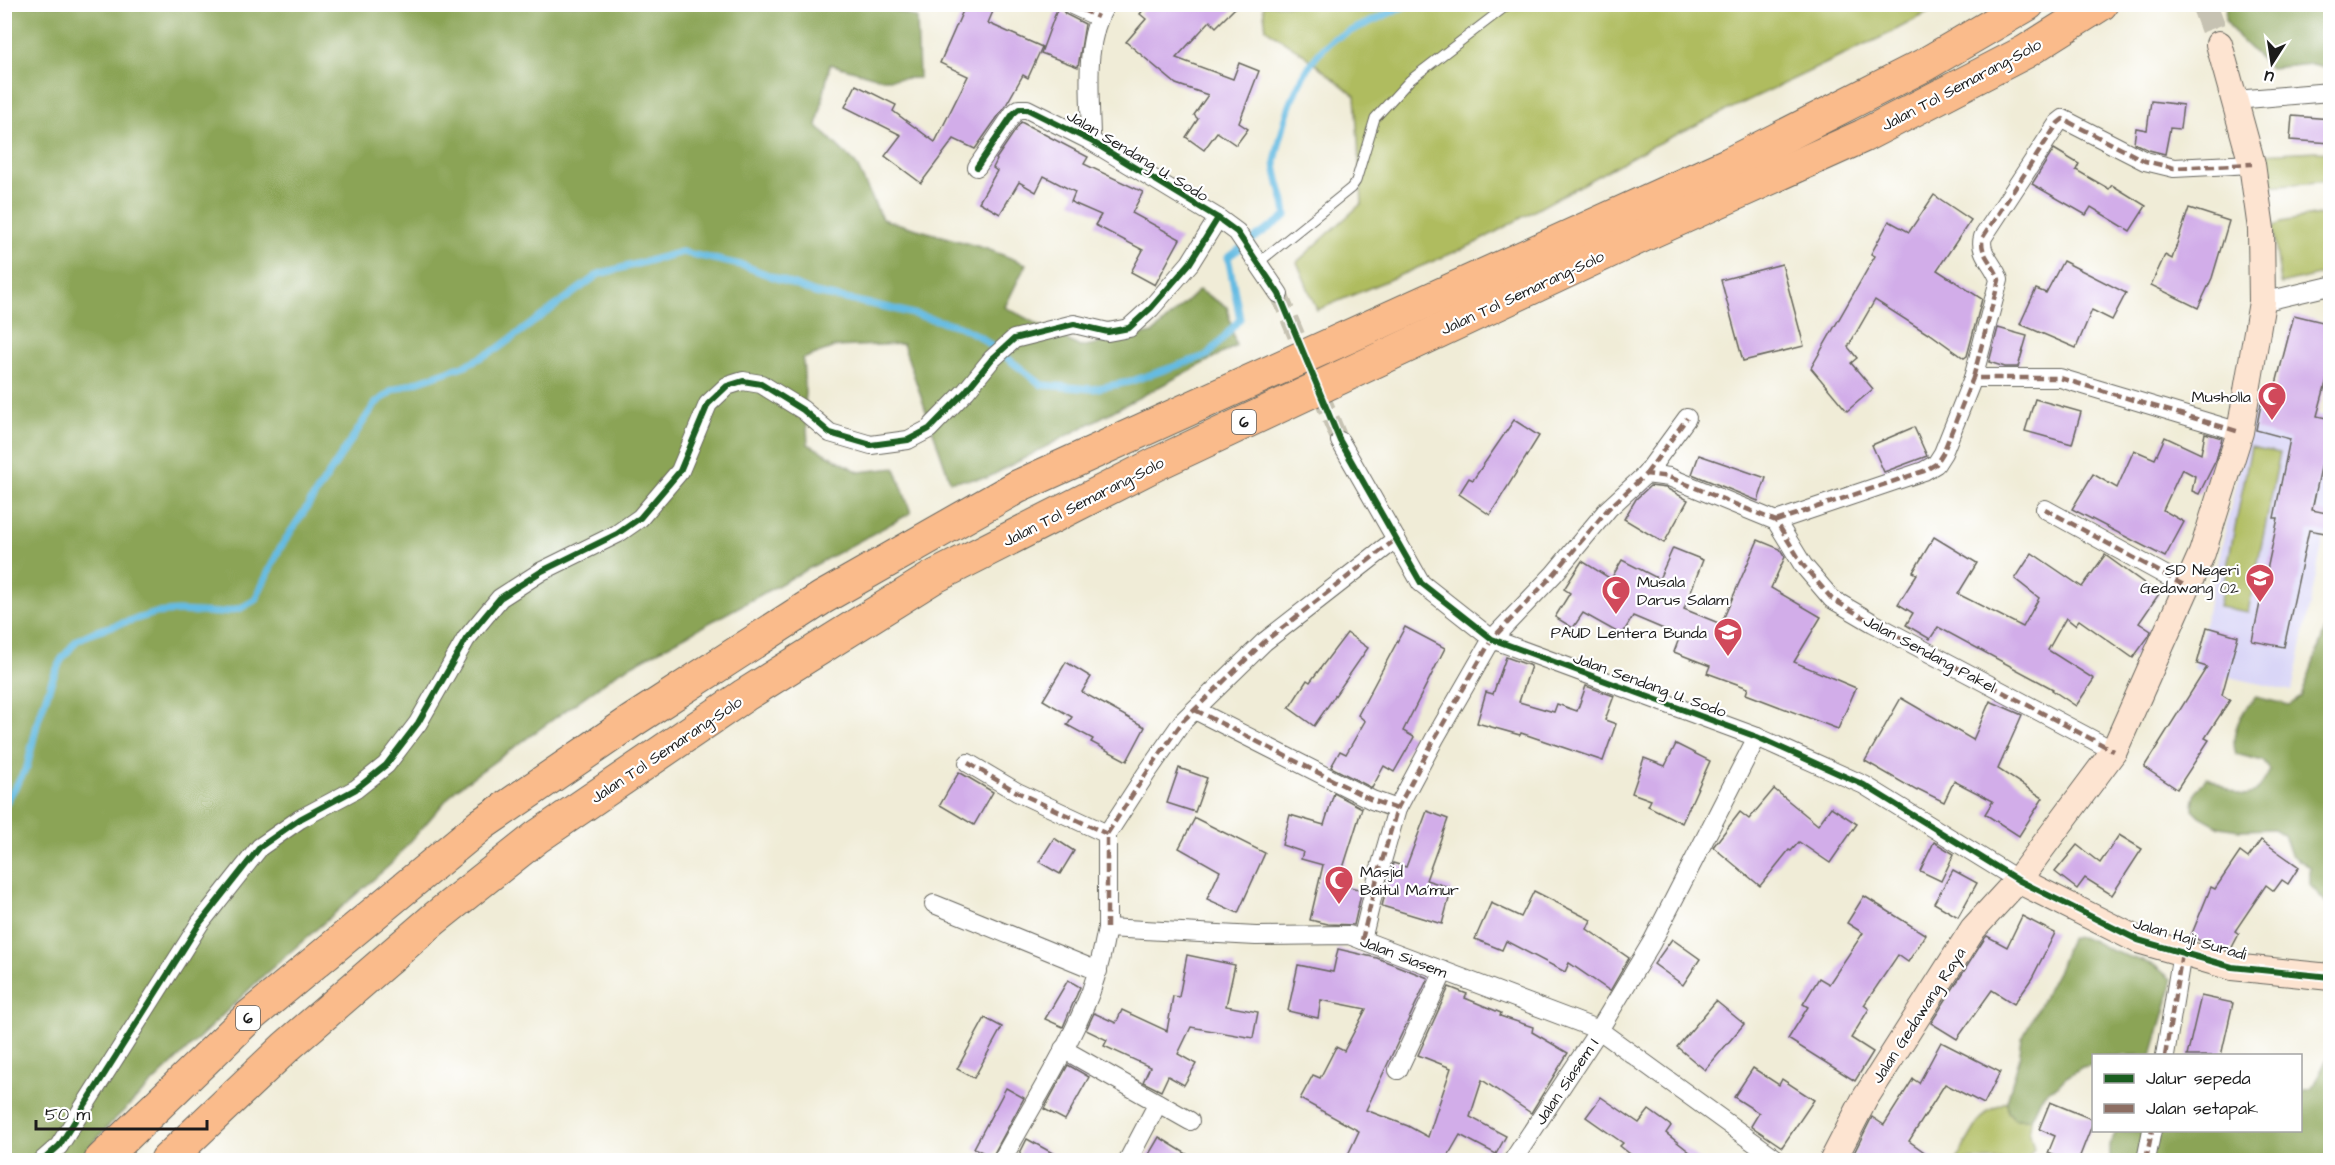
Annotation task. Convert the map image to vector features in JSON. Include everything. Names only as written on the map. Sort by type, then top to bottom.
[{"type":"highway","name":"Jalan Tol Semarang–Solo","points":[[101,1161],[249,1017],[482,824],[632,721],[822,598],[1017,487],[1729,164],[1924,66],[2028,4]]},
{"type":"highway","name":"Jalan Tol Semarang–Solo","points":[[167,1161],[286,1047],[434,920],[537,837],[745,695],[932,578],[1156,464],[1863,136],[2025,52],[2101,4]]},
{"type":"street","points":[[1070,4],[1102,11]]},
{"type":"street","name":"Jalan Sendang U. Sodo","points":[[1091,141],[1092,41],[1102,11]]},
{"type":"street","name":"Jalan Gedawang Raya","points":[[1833,1161],[1864,1100],[1973,929],[2018,880],[2114,751],[2202,553],[2240,432],[2262,302],[2261,229],[2252,164],[2219,44]]},
{"type":"street","points":[[2235,100],[2331,92]]},
{"type":"street","name":"Jalan Sendang U. Sodo","points":[[977,167],[1013,114],[1019,109],[1027,109],[1091,141],[1218,218],[1237,232],[1279,294]]},
{"type":"street","points":[[1646,474],[1669,477],[1776,520],[1924,471],[1936,464],[1943,453],[1973,378],[1999,280],[1997,272],[1984,255],[1981,245],[1983,237],[2058,123],[2063,119],[2145,161],[2174,168],[2252,164]]},
{"type":"street","points":[[43,1161],[59,1146],[200,923],[260,847],[300,819],[356,789],[386,765],[418,723],[466,639],[500,598],[542,571],[617,534],[640,518],[680,471],[708,404],[727,386],[743,381],[761,384],[803,410],[830,433],[871,445],[908,440],[929,429],[966,391],[992,359],[1014,339],[1074,324],[1108,332],[1130,328],[1151,308],[1190,263],[1218,218]]},
{"type":"street","points":[[2262,302],[2331,286]]},
{"type":"street","points":[[1973,378],[2060,378],[2240,432]]},
{"type":"street","points":[[1362,940],[1397,809],[1492,639],[1554,574],[1608,509],[1646,474],[1687,418]]},
{"type":"street","name":"Jalan Sendang U. Sodo","points":[[1340,441],[1421,583],[1492,639],[1757,737],[1863,785],[2018,880]]},
{"type":"street","points":[[2045,509],[2187,587]]},
{"type":"street","name":"Jalan Sendang Pakel","points":[[1776,520],[1803,565],[1833,599],[1873,623],[2114,751]]},
{"type":"street","points":[[1002,1161],[1063,1049],[1098,971],[1107,928],[1107,834],[1184,721],[1264,642],[1396,539]]},
{"type":"street","points":[[1195,710],[1372,800],[1397,809]]},
{"type":"street","name":"Jalan Siasem I","points":[[1513,1161],[1599,1030],[1652,942],[1757,737]]},
{"type":"street","points":[[968,764],[1017,792],[1107,834]]},
{"type":"street","name":"Jalan Haji Suradi","points":[[2018,880],[2138,940],[2232,967],[2331,977]]},
{"type":"street","points":[[934,904],[1098,971]]},
{"type":"street","name":"Jalan Siasem","points":[[1107,928],[1256,936],[1349,935],[1599,1030],[1778,1161]]},
{"type":"street","points":[[2165,1054],[2181,953]]},
{"type":"street","points":[[1398,1070],[1444,971]]},
{"type":"street","points":[[1063,1049],[1190,1121]]},
{"type":"street","points":[[1128,1161],[1158,1103]]},
{"type":"street","points":[[2146,1161],[2152,1132]]},
{"type":"lane","points":[[1255,258],[1351,188],[1356,181],[1372,123],[1410,80],[1509,4]]},
{"type":"shaded area","name":"SD Negeri Gedawang 02","points":[[2255,401],[2330,417],[2330,491],[2327,509],[2330,510],[2330,537],[2324,536],[2292,691],[2194,669]]},
{"type":"green space","points":[[5,5],[881,5],[917,18],[919,78],[883,79],[830,64],[817,126],[856,164],[882,219],[987,249],[1026,264],[1005,307],[1080,347],[1153,333],[1199,290],[1227,307],[1236,346],[987,478],[950,481],[903,344],[834,347],[803,359],[808,444],[859,472],[895,468],[911,513],[619,672],[455,790],[390,865],[264,975],[111,1123],[78,1160],[5,1160]]},
{"type":"green space","points":[[1263,5],[1942,5],[1888,34],[1648,148],[1474,244],[1317,310],[1297,262],[1362,203],[1355,96],[1303,54],[1266,29]]},
{"type":"green space","points":[[2226,5],[2330,5],[2330,68],[2312,64],[2270,68],[2238,37],[2225,20]]},
{"type":"green space","points":[[2330,152],[2330,181],[2268,186],[2260,154]]},
{"type":"green space","points":[[2330,213],[2330,272],[2281,284],[2273,228],[2281,222]]},
{"type":"green space","points":[[2251,447],[2280,453],[2248,612],[2219,607]]},
{"type":"green space","points":[[2330,576],[2330,907],[2310,885],[2310,867],[2291,855],[2284,835],[2274,829],[2240,830],[2220,827],[2200,816],[2193,809],[2197,792],[2207,777],[2243,796],[2250,795],[2263,783],[2270,770],[2263,761],[2236,754],[2234,738],[2238,723],[2256,697],[2289,705],[2301,697],[2326,627],[2324,595]]},
{"type":"green space","points":[[2080,937],[2091,940],[2112,951],[2154,965],[2171,979],[2171,990],[2152,1054],[2092,1054],[2092,1065],[2082,1067],[2065,1078],[2058,1086],[2049,1090],[2041,1098],[2031,1119],[2015,1119],[2008,1112],[2007,1101],[2019,1059],[2022,1038],[2059,968],[2070,938]]},
{"type":"green space","points":[[2330,1052],[2330,1160],[2110,1160],[2110,1145],[2116,1132],[2302,1132],[2302,1091],[2313,1088]]},
{"type":"green space","points":[[2007,1101],[2008,1112],[2015,1119],[2031,1119],[2029,1130],[2034,1149],[2026,1160],[1956,1160],[1979,1121],[1988,1111]]},
{"type":"building","points":[[966,4],[983,4],[994,9],[988,23],[1042,47],[1028,78],[1023,75],[1006,105],[975,149],[954,139],[921,183],[885,156],[901,135],[845,107],[856,85],[896,105],[893,111],[935,142],[968,76],[940,63]]},
{"type":"building","points":[[1059,4],[1065,14],[1085,24],[1078,67],[1041,53]]},
{"type":"building","points":[[1148,4],[1239,4],[1216,27],[1210,21],[1176,58],[1233,79],[1239,63],[1259,71],[1239,123],[1248,129],[1236,145],[1217,132],[1204,150],[1186,137],[1198,119],[1194,115],[1208,95],[1176,84],[1126,42],[1146,19],[1140,14]]},
{"type":"building","points":[[2151,101],[2183,105],[2180,129],[2170,128],[2165,154],[2134,143],[2136,128],[2147,130]]},
{"type":"building","points":[[2292,116],[2331,119],[2331,143],[2290,140]]},
{"type":"building","points":[[1021,122],[1088,157],[1084,164],[1143,192],[1132,213],[1180,239],[1155,285],[1131,272],[1143,250],[1095,225],[1101,215],[1071,202],[1075,192],[1044,176],[1036,192],[1019,182],[1000,214],[979,202],[997,171],[993,168],[996,159]]},
{"type":"building","points":[[2054,149],[2079,164],[2076,170],[2109,189],[2112,185],[2146,206],[2130,231],[2091,207],[2086,215],[2032,184]]},
{"type":"building","points":[[1934,195],[1971,220],[1937,270],[1982,299],[1967,356],[1964,358],[1929,333],[1875,300],[1848,347],[1857,358],[1851,363],[1873,389],[1847,411],[1811,368],[1875,256],[1871,254],[1889,221],[1909,232]]},
{"type":"building","points":[[2189,208],[2229,221],[2212,278],[2198,308],[2151,285],[2165,255],[2172,259]]},
{"type":"building","points":[[2063,261],[2126,293],[2112,320],[2092,310],[2076,348],[2020,324],[2036,289],[2046,293]]},
{"type":"building","points":[[1782,264],[1804,346],[1743,361],[1721,280]]},
{"type":"building","points":[[2294,315],[2331,324],[2331,364],[2317,416],[2331,419],[2331,421],[2312,510],[2331,514],[2331,534],[2309,530],[2284,647],[2252,641],[2278,518],[2274,518],[2290,439],[2256,430],[2261,404],[2270,407]]},
{"type":"building","points":[[1998,328],[2027,336],[2018,367],[2005,367],[1989,362]]},
{"type":"building","points":[[2035,399],[2081,412],[2072,444],[2025,431]]},
{"type":"building","points":[[1514,420],[1539,436],[1490,515],[1459,494],[1469,478],[1473,480]]},
{"type":"building","points":[[1914,427],[1927,456],[1884,472],[1872,445]]},
{"type":"building","points":[[2205,433],[2222,438],[2216,460],[2199,494],[2192,491],[2195,476],[2182,469],[2163,510],[2184,522],[2165,557],[2072,509],[2093,474],[2117,488],[2134,450],[2155,459],[2165,437],[2201,454]]},
{"type":"building","points":[[1699,455],[1766,478],[1758,501],[1692,474]]},
{"type":"building","points":[[1650,486],[1666,488],[1688,500],[1664,543],[1624,519],[1636,499]]},
{"type":"building","points":[[1934,537],[1977,563],[1958,594],[2023,627],[2039,598],[2015,579],[2032,553],[2082,587],[2105,555],[2159,594],[2139,623],[2151,631],[2149,636],[2133,658],[2079,620],[2075,625],[2066,618],[2048,650],[2094,679],[2076,706],[2053,689],[1938,627],[1930,639],[1906,625],[1913,613],[1898,604],[1917,574],[1913,572]]},
{"type":"building","points":[[1758,540],[1780,549],[1785,557],[1771,588],[1821,617],[1794,662],[1856,688],[1838,729],[1746,694],[1748,688],[1707,673],[1710,666],[1674,652],[1680,636],[1633,616],[1622,635],[1583,613],[1573,628],[1555,617],[1570,593],[1564,589],[1582,561],[1611,579],[1622,560],[1659,579],[1673,548],[1703,560],[1684,609],[1721,624]]},
{"type":"building","points":[[1405,627],[1445,648],[1403,731],[1414,737],[1394,772],[1384,766],[1372,788],[1331,767],[1340,751],[1346,754],[1365,721],[1358,715]]},
{"type":"building","points":[[2207,627],[2238,636],[2222,695],[2230,700],[2205,738],[2209,740],[2177,789],[2144,767],[2207,667],[2197,664]]},
{"type":"building","points":[[1347,633],[1368,648],[1314,726],[1289,708],[1307,680],[1310,682]]},
{"type":"building","points":[[1506,657],[1531,666],[1519,702],[1554,712],[1557,704],[1577,711],[1586,686],[1614,696],[1605,720],[1616,724],[1603,761],[1521,733],[1520,735],[1477,723],[1486,692],[1493,694]]},
{"type":"building","points":[[1066,662],[1091,677],[1082,692],[1145,727],[1127,761],[1091,742],[1093,739],[1067,725],[1072,717],[1043,700]]},
{"type":"building","points":[[1901,698],[1973,740],[1990,701],[2022,715],[1998,769],[2043,798],[2019,836],[1985,814],[1993,801],[1954,781],[1944,802],[1918,789],[1917,791],[1865,761]]},
{"type":"building","points":[[1676,744],[1710,761],[1682,823],[1648,806],[1651,800],[1632,793],[1644,758],[1665,766]]},
{"type":"building","points":[[1179,768],[1207,778],[1195,812],[1167,803]]},
{"type":"building","points":[[959,772],[993,792],[974,825],[940,805]]},
{"type":"building","points":[[1774,789],[1818,825],[1831,807],[1857,824],[1830,863],[1799,842],[1791,851],[1789,850],[1760,886],[1713,847],[1740,812],[1749,819]]},
{"type":"building","points":[[1334,793],[1362,808],[1338,884],[1362,890],[1354,925],[1328,924],[1310,920],[1323,865],[1301,859],[1303,852],[1282,845],[1290,815],[1324,825]]},
{"type":"building","points":[[1427,811],[1448,819],[1426,880],[1452,888],[1442,924],[1382,906],[1393,863],[1406,867]]},
{"type":"building","points":[[1195,818],[1265,853],[1238,913],[1207,899],[1220,871],[1179,848]]},
{"type":"building","points":[[2119,835],[2142,849],[2112,895],[2085,878],[2077,889],[2055,872],[2077,845],[2100,863]]},
{"type":"building","points":[[1054,838],[1074,851],[1060,874],[1039,862]]},
{"type":"building","points":[[2261,840],[2299,867],[2288,884],[2282,880],[2274,891],[2266,885],[2235,931],[2239,934],[2230,951],[2206,944],[2191,936],[2211,887],[2215,889],[2240,852],[2248,858]]},
{"type":"building","points":[[1934,842],[1954,854],[1941,881],[1920,871]]},
{"type":"building","points":[[1953,870],[1977,883],[1958,917],[1934,903]]},
{"type":"building","points":[[1534,891],[1591,920],[1587,929],[1629,958],[1610,991],[1569,963],[1565,972],[1506,941],[1502,950],[1475,939],[1491,903],[1521,917]]},
{"type":"building","points":[[1864,896],[1926,935],[1908,962],[1898,955],[1864,1005],[1869,1009],[1851,1038],[1873,1052],[1855,1081],[1788,1039],[1808,1007],[1803,1004],[1819,978],[1829,984],[1863,933],[1847,923]]},
{"type":"building","points":[[2022,916],[2055,933],[2032,978],[2014,1004],[1992,990],[1957,1039],[1931,1023],[1985,938],[1987,936],[2007,947]]},
{"type":"building","points":[[1672,939],[1700,959],[1683,985],[1654,964]]},
{"type":"building","points":[[1338,949],[1377,958],[1428,978],[1366,1110],[1408,1126],[1428,1137],[1451,1068],[1418,1055],[1449,987],[1467,994],[1465,998],[1501,1013],[1500,1016],[1533,1027],[1532,1032],[1568,1053],[1531,1113],[1482,1080],[1470,1117],[1506,1136],[1496,1154],[1460,1135],[1445,1161],[1345,1161],[1359,1131],[1300,1099],[1313,1075],[1320,1078],[1336,1047],[1344,1051],[1366,1009],[1321,1000],[1318,1018],[1288,1011],[1298,965],[1333,972]]},
{"type":"building","points":[[1187,955],[1235,965],[1226,1006],[1258,1012],[1253,1038],[1191,1027],[1178,1054],[1196,1064],[1184,1085],[1168,1076],[1161,1091],[1143,1082],[1150,1067],[1104,1046],[1107,1040],[1086,1030],[1094,1013],[1116,1023],[1122,1010],[1167,1031],[1173,996],[1179,997]]},
{"type":"building","points":[[1068,980],[1080,987],[1063,1027],[1045,1019]]},
{"type":"building","points":[[2201,996],[2233,1003],[2221,1054],[2187,1054]]},
{"type":"building","points":[[1716,1001],[1744,1024],[1705,1070],[1677,1047]]},
{"type":"building","points":[[985,1018],[1002,1027],[974,1078],[957,1069]]},
{"type":"building","points":[[1941,1042],[2000,1072],[1984,1104],[1945,1084],[1909,1141],[1937,1161],[1850,1161],[1872,1117],[1884,1125],[1913,1079],[1919,1083]]},
{"type":"building","points":[[1068,1065],[1089,1077],[1065,1120],[1044,1109]]},
{"type":"building","points":[[1753,1068],[1779,1085],[1782,1079],[1814,1100],[1782,1147],[1751,1126],[1759,1113],[1734,1097]]},
{"type":"building","points":[[1006,1088],[1024,1098],[992,1157],[974,1148]]},
{"type":"building","points":[[1601,1097],[1639,1123],[1649,1110],[1671,1126],[1666,1133],[1701,1161],[1639,1161],[1620,1146],[1623,1143],[1586,1117]]},
{"type":"building","points":[[2050,1102],[2092,1119],[2092,1125],[2078,1161],[2067,1161],[2048,1153],[2055,1136],[2039,1129]]},
{"type":"building","points":[[1159,1137],[1198,1161],[1145,1161]]},
{"type":"building","points":[[1027,1139],[1067,1161],[1016,1161]]},
{"type":"waterway","points":[[4,806],[27,767],[38,720],[52,680],[61,660],[77,640],[96,631],[156,613],[177,611],[220,613],[241,608],[255,600],[280,548],[375,404],[393,390],[466,365],[497,349],[599,274],[682,252],[745,266],[815,293],[890,308],[959,326],[980,337],[1042,385],[1093,389],[1129,382],[1208,355],[1240,319],[1228,257],[1286,216],[1275,162],[1288,111],[1301,80],[1320,52],[1333,39],[1409,4]]},
{"type":"tunnel","points":[[2204,4],[2219,44]]},
{"type":"tunnel","points":[[1279,294],[1340,441]]},
{"type":"marked path","points":[[1070,4],[1098,17]]},
{"type":"marked path","points":[[1973,378],[1999,280],[1983,249],[1983,237],[2058,123],[2063,119],[2145,161],[2174,168],[2252,164]]},
{"type":"marked path","points":[[1776,521],[1924,471],[1936,464],[1943,453],[1973,378],[2060,378],[2240,432]]},
{"type":"marked path","points":[[1646,474],[1687,418]]},
{"type":"marked path","points":[[1362,940],[1397,809],[1492,639],[1554,574],[1608,509],[1646,474],[1669,477],[1776,521],[1803,565],[1832,599],[2114,751]]},
{"type":"marked path","points":[[2045,509],[2187,587]]},
{"type":"marked path","points":[[1107,928],[1107,834],[1183,721],[1264,642],[1396,539]]},
{"type":"marked path","points":[[1195,710],[1372,800],[1397,809]]},
{"type":"marked path","points":[[968,763],[1017,792],[1107,834]]},
{"type":"marked path","points":[[2165,1054],[2182,953]]},
{"type":"marked path","points":[[2146,1160],[2152,1132]]},
{"type":"cycle path","points":[[977,167],[1013,114],[1019,109],[1027,109],[1091,141],[1218,218],[1237,232],[1279,294],[1340,441],[1421,583],[1492,639],[1757,737],[1864,785],[2018,880],[2138,940],[2232,967],[2330,977]]},
{"type":"cycle path","points":[[43,1160],[59,1146],[200,923],[260,847],[300,819],[356,789],[386,765],[418,723],[466,639],[500,598],[542,571],[617,534],[640,518],[680,471],[708,404],[727,386],[743,381],[761,384],[803,410],[830,433],[871,445],[908,440],[929,429],[966,391],[992,359],[1014,339],[1074,324],[1108,332],[1129,328],[1151,308],[1190,263],[1218,218]]},
{"type":"place","name":"Musholla","points":[[2272,422]]},
{"type":"place","name":"SD Negeri Gedawang 02","points":[[2260,604]]},
{"type":"place","name":"Musala Darus Salam","points":[[1616,616]]},
{"type":"place","name":"PAUD Lentera Bunda","points":[[1728,658]]},
{"type":"place","name":"Masjid Baitul Ma'mur","points":[[1339,906]]}]
